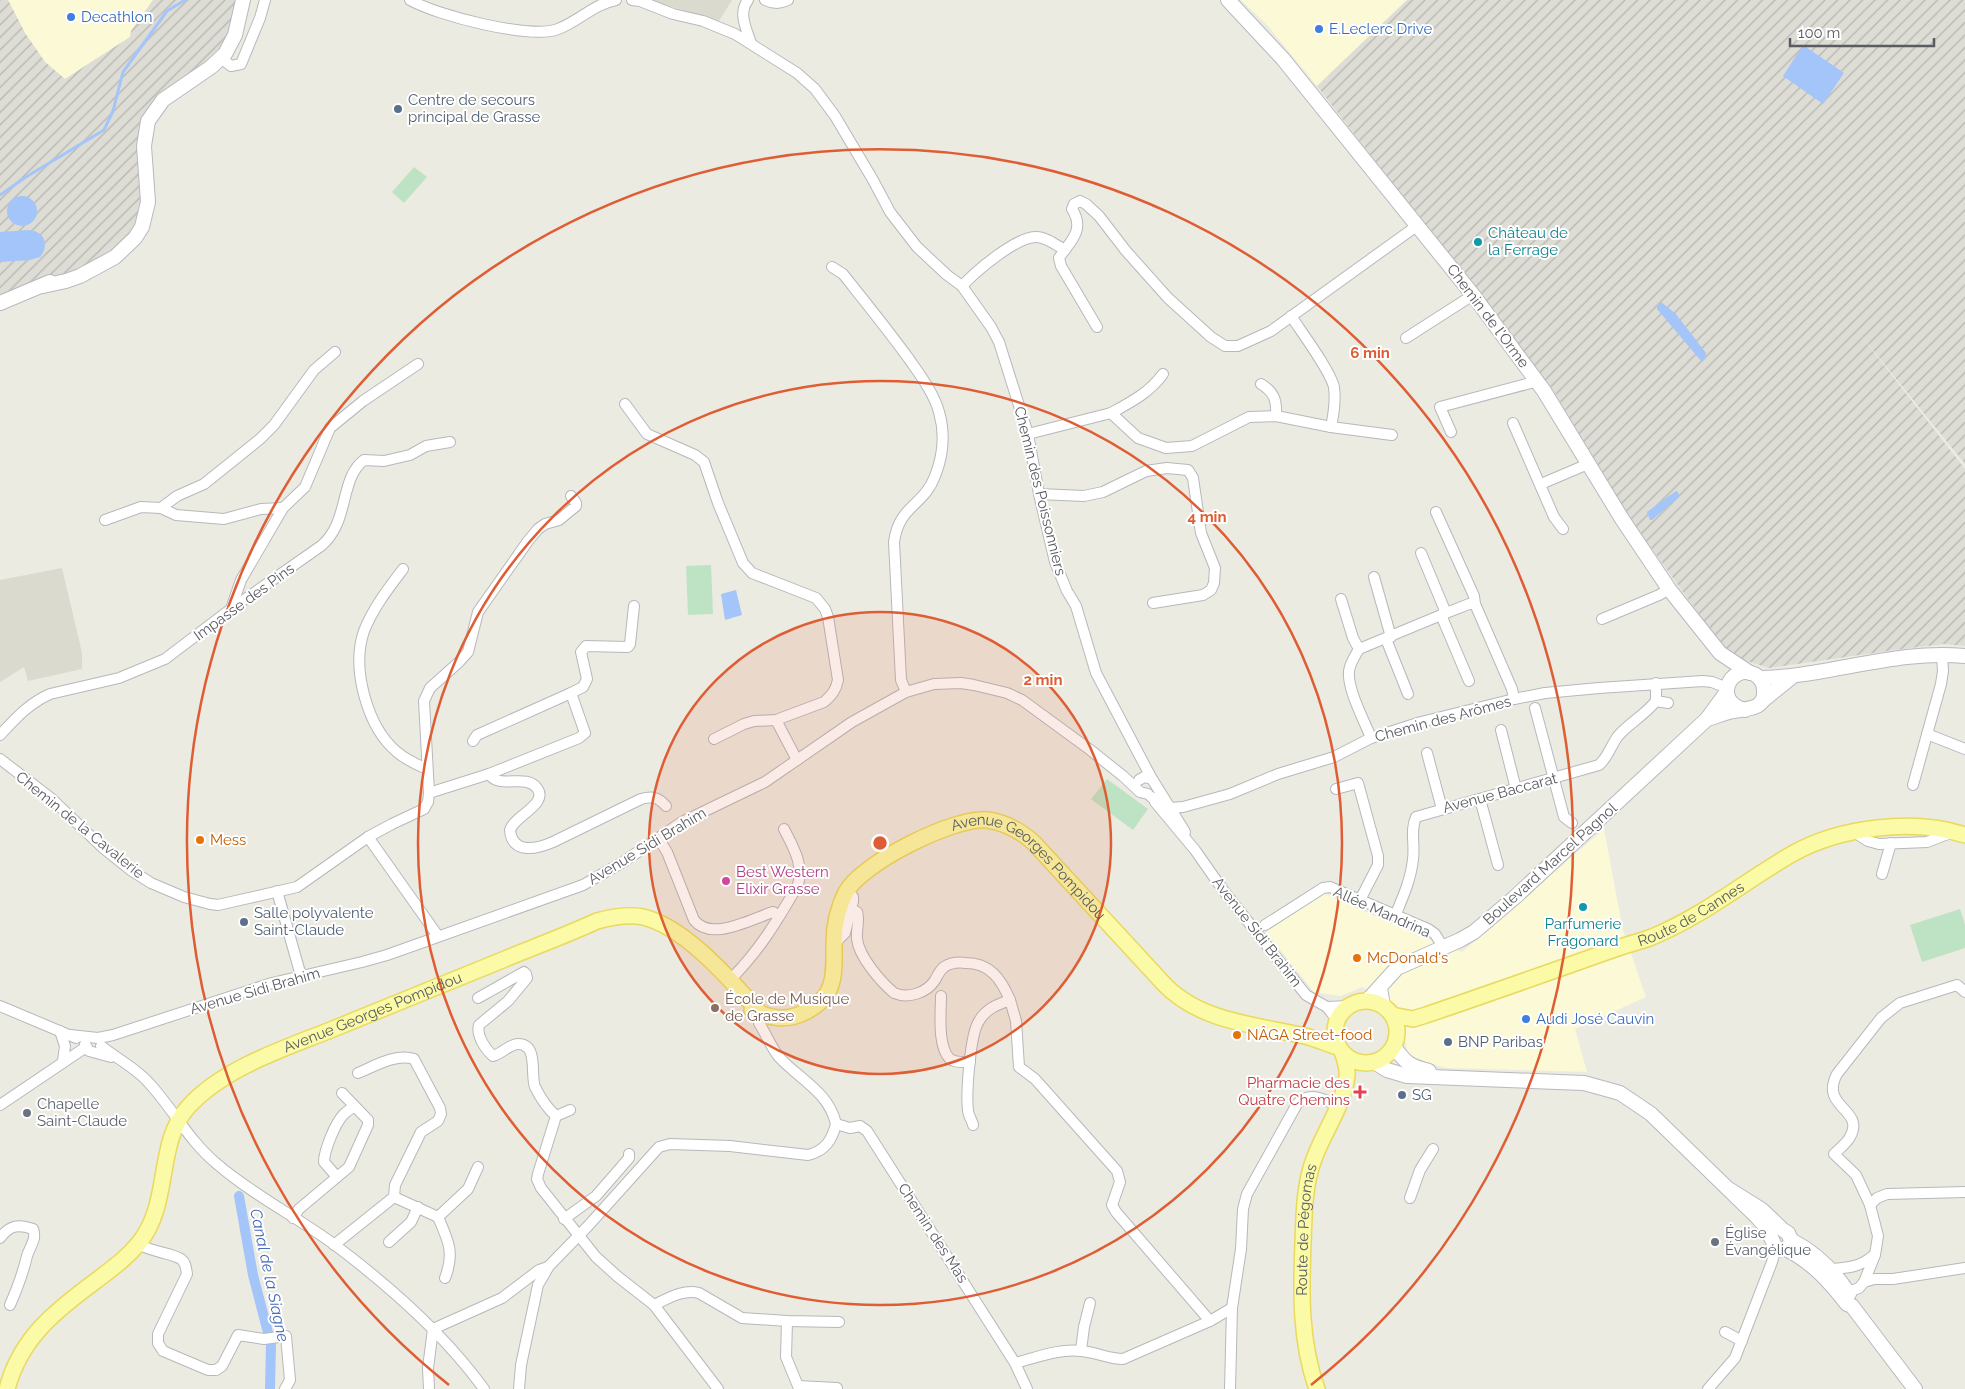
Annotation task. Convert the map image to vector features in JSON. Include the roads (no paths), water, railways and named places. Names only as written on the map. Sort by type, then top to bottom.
[{"type":"main road","name":"Avenue Georges Pompidou","points":[[584,927],[611,923],[642,924],[664,935],[685,950],[738,1000],[761,1014],[790,1018],[818,1005],[831,987],[835,960],[834,944],[837,915],[847,890],[855,880],[877,862],[950,826],[962,822],[980,820],[1016,828],[1034,843],[1164,984],[1184,1002],[1194,1008],[1230,1020],[1308,1037],[1341,1050]]},
{"type":"main road","name":"Route de Cannes","points":[[1395,1041],[1413,1019],[1650,938],[1696,915],[1793,853],[1818,842],[1854,832],[1904,826],[1960,834]]},
{"type":"main road","name":"Avenue Georges Pompidou","points":[[7,1389],[15,1364],[38,1329],[64,1305],[119,1263],[138,1244],[148,1229],[158,1205],[168,1153],[178,1122],[184,1112],[199,1096],[231,1074],[311,1038],[598,921],[625,916],[643,917],[658,922],[689,941],[730,980],[761,1014]]},
{"type":"main road","points":[[685,950],[698,956],[725,982],[730,980]]},
{"type":"main road","points":[[1308,1037],[1336,1022],[1349,1006],[1354,1003],[1367,1001],[1388,1010],[1397,1028],[1395,1041],[1382,1059],[1368,1063],[1347,1076],[1341,1050],[1335,1036],[1336,1022]]},
{"type":"main road","name":"Route de Cannes","points":[[1388,1010],[1413,1019]]},
{"type":"main road","points":[[1341,1050],[1355,1062],[1368,1063]]},
{"type":"main road","name":"Route de Pégomas","points":[[1317,1389],[1304,1343],[1302,1293],[1304,1210],[1307,1187],[1317,1149],[1338,1106],[1347,1076]]},
{"type":"street","points":[[0,303],[43,286],[76,269],[99,264],[124,250],[135,238],[142,227],[148,202],[145,132],[148,121],[163,100],[211,68],[221,58],[235,35],[243,0]]},
{"type":"street","points":[[221,58],[232,66],[241,64],[260,18],[265,0]]},
{"type":"street","points":[[410,0],[442,13],[511,30],[539,33],[557,30],[604,2],[616,0]]},
{"type":"street","name":"Chemin des Poissonniers","points":[[632,0],[723,28],[751,43],[796,73],[814,89],[838,122],[890,212],[917,247],[946,276],[962,286],[991,327],[999,342],[1028,434],[1039,494],[1055,562],[1067,592],[1076,606],[1096,672],[1140,758],[1147,766],[1154,783]]},
{"type":"street","points":[[748,0],[743,8],[743,16],[751,43]]},
{"type":"street","points":[[765,0],[771,3],[788,0]]},
{"type":"street","name":"Chemin de l'Orme","points":[[1228,0],[1264,36],[1283,59],[1418,225],[1538,381],[1622,520],[1669,589],[1720,653],[1755,675]]},
{"type":"street","points":[[1097,327],[1061,266],[1060,258],[1064,250],[1071,245],[1075,238],[1076,216],[1072,209],[1074,204],[1080,201],[1099,216],[1126,251],[1168,298],[1211,338],[1225,346],[1238,346],[1255,340],[1271,331],[1418,225]]},
{"type":"street","points":[[962,286],[992,259],[1029,238],[1038,237],[1064,250]]},
{"type":"street","points":[[832,267],[844,274],[916,369],[934,399],[942,424],[942,453],[935,478],[929,488],[900,520],[894,542],[901,680],[906,692]]},
{"type":"street","points":[[1406,338],[1473,295]]},
{"type":"street","points":[[1291,316],[1334,386],[1335,402],[1331,427]]},
{"type":"street","points":[[161,508],[178,496],[204,484],[260,439],[274,425],[314,370],[335,352]]},
{"type":"street","points":[[231,609],[241,580],[283,508],[305,488],[330,428],[362,401],[418,364]]},
{"type":"street","points":[[1028,434],[1111,413],[1138,399],[1154,386],[1163,374]]},
{"type":"street","points":[[1450,432],[1440,407],[1538,381]]},
{"type":"street","points":[[1261,384],[1270,390],[1277,401],[1276,416]]},
{"type":"street","points":[[625,404],[647,434],[695,455],[704,462],[723,516],[747,569],[752,573],[816,598],[825,609],[838,680],[831,696],[824,702],[776,720],[749,723],[714,738]]},
{"type":"street","points":[[1111,413],[1138,438],[1166,448],[1192,446],[1249,417],[1276,416],[1331,427],[1392,435]]},
{"type":"street","points":[[1513,422],[1554,517],[1563,529]]},
{"type":"street","name":"Impasse des Pins","points":[[0,735],[18,714],[39,699],[50,694],[97,685],[152,666],[165,659],[330,538],[341,515],[353,472],[364,460],[384,461],[410,455],[426,446],[450,442]]},
{"type":"street","points":[[1541,484],[1588,464]]},
{"type":"street","points":[[1039,494],[1084,496],[1103,492],[1146,471],[1167,468],[1188,470],[1193,478],[1201,533],[1215,568],[1214,583],[1211,590],[1203,595],[1154,603]]},
{"type":"street","points":[[301,976],[277,891],[297,887],[368,838],[424,808],[428,802],[429,794],[424,701],[426,694],[468,652],[478,612],[528,541],[538,529],[545,524],[559,520],[576,506],[576,502],[571,496]]},
{"type":"street","points":[[106,520],[141,507],[161,508],[176,515],[224,518],[261,509],[283,508]]},
{"type":"street","points":[[1436,512],[1474,596],[1475,604],[1512,689],[1514,699]]},
{"type":"street","points":[[1421,553],[1469,681]]},
{"type":"street","points":[[403,569],[378,602],[364,631],[360,655],[363,695],[371,715],[386,742],[406,759],[427,769]]},
{"type":"street","points":[[1374,577],[1389,638],[1408,694]]},
{"type":"street","points":[[1602,619],[1669,589]]},
{"type":"street","points":[[1341,599],[1353,638],[1359,649]]},
{"type":"street","points":[[1371,738],[1350,682],[1349,670],[1352,660],[1359,649],[1469,604],[1475,604]]},
{"type":"street","points":[[473,741],[478,735],[583,687],[587,679],[581,652],[583,648],[586,646],[625,648],[630,644],[634,606]]},
{"type":"street","name":"Chemin de l'Orme","points":[[1720,653],[1727,688]]},
{"type":"street","points":[[1913,785],[1942,678],[1942,656]]},
{"type":"street","points":[[1794,676],[1756,707],[1744,710],[1731,704],[1727,688],[1738,674],[1794,676],[1902,658],[1965,656]]},
{"type":"street","points":[[1755,675],[1764,688],[1760,703]]},
{"type":"street","name":"Chemin des Arômes","points":[[1171,808],[1230,794],[1278,774],[1334,757],[1371,738],[1420,722],[1514,699],[1545,693],[1656,683],[1703,681],[1712,682],[1727,688]]},
{"type":"street","name":"Avenue Sidi Brahim","points":[[0,1105],[64,1060],[93,1045],[243,991],[362,962],[583,885],[623,862],[682,822],[765,782],[840,729],[906,692],[921,687],[947,682],[968,684],[1007,693],[1035,709],[1123,776],[1139,782]]},
{"type":"street","points":[[1656,683],[1656,701],[1668,703]]},
{"type":"street","name":"Boulevard Marcel Pagnol","points":[[1367,1001],[1396,968],[1474,932],[1514,898],[1707,719],[1727,688]]},
{"type":"street","points":[[429,794],[489,774],[579,738],[585,733],[571,693]]},
{"type":"street","name":"Avenue Baccarat","points":[[1395,916],[1412,872],[1414,842],[1412,826],[1416,817],[1599,766],[1607,758],[1618,736],[1642,716],[1656,701]]},
{"type":"street","points":[[1535,708],[1564,817],[1572,823]]},
{"type":"street","name":"Boulevard Marcel Pagnol","points":[[1707,719],[1732,711],[1744,710]]},
{"type":"street","points":[[776,720],[797,760]]},
{"type":"street","points":[[1501,730],[1516,790]]},
{"type":"street","points":[[1927,734],[1965,749]]},
{"type":"street","points":[[1427,753],[1442,809]]},
{"type":"street","name":"Chemin des Poissonniers","points":[[1139,782],[1140,758]]},
{"type":"street","name":"Chemin de la Cavalerie","points":[[0,759],[52,799],[132,871],[152,883],[184,897],[218,905],[277,891]]},
{"type":"street","points":[[489,774],[498,781],[531,784],[538,790],[540,799],[538,803],[516,820],[510,830],[513,842],[523,848],[538,848],[553,842],[641,799],[655,798],[661,800],[666,806]]},
{"type":"street","points":[[1149,795],[1154,783],[1150,778],[1139,782],[1143,794],[1158,799],[1171,808]]},
{"type":"street","name":"Avenue Sidi Brahim","points":[[1154,783],[1195,850]]},
{"type":"street","points":[[1336,789],[1358,784],[1378,856],[1378,865],[1360,900]]},
{"type":"street","name":"Avenue Sidi Brahim","points":[[1149,795],[1195,850],[1306,995],[1327,1006],[1349,1006]]},
{"type":"street","points":[[1480,799],[1498,865]]},
{"type":"street","points":[[730,980],[746,964],[765,940],[798,885],[800,877],[799,863],[784,829]]},
{"type":"street","points":[[1854,832],[1868,841],[1879,844],[1927,842],[1960,834]]},
{"type":"street","points":[[368,838],[438,936]]},
{"type":"street","points":[[658,838],[667,852],[694,920],[700,927],[716,931],[773,912],[779,916]]},
{"type":"street","points":[[1882,874],[1892,843]]},
{"type":"street","name":"Allée Mandrina","points":[[1265,925],[1323,888],[1330,887],[1428,929],[1435,934],[1443,947]]},
{"type":"street","points":[[834,944],[845,933],[851,909],[853,897],[847,890]]},
{"type":"street","points":[[851,909],[857,912],[858,915],[856,933],[862,955],[894,993],[901,996],[919,992],[927,988],[943,968],[957,962],[973,963],[986,967],[997,976],[1010,1000],[1016,1021],[1019,1067],[1035,1079],[1117,1171],[1120,1182],[1112,1205],[1116,1212],[1210,1321]]},
{"type":"street","points":[[478,998],[524,972],[526,974],[527,978],[508,1001],[479,1025],[479,1034],[489,1053],[493,1056],[515,1045],[520,1044],[526,1047],[532,1058],[532,1074],[536,1088],[550,1111],[556,1116]]},
{"type":"street","points":[[1368,1063],[1407,1076],[1584,1083],[1620,1093],[1651,1114],[1782,1241],[1816,1268],[1847,1304],[1864,1282],[1875,1254],[1878,1236],[1870,1205],[1856,1175],[1834,1154],[1850,1137],[1853,1119],[1833,1095],[1832,1084],[1837,1074],[1881,1018],[1900,1003],[1957,985],[1965,992]]},
{"type":"street","points":[[1380,988],[1388,1010]]},
{"type":"street","points":[[941,996],[941,1032],[948,1056],[953,1061],[970,1062]]},
{"type":"street","points":[[974,1125],[968,1111],[972,1040],[979,1021],[992,1006],[1010,1000]]},
{"type":"street","points":[[0,1006],[93,1045],[138,1074],[149,1083],[178,1122],[214,1162],[334,1245],[433,1329],[468,1367],[484,1389]]},
{"type":"street","name":"Avenue Sidi Brahim","points":[[1327,1006],[1336,1022]]},
{"type":"street","points":[[519,1389],[521,1365],[538,1285],[548,1266],[659,1147],[670,1144],[730,1146],[808,1155],[816,1153],[830,1142],[836,1124],[830,1109],[821,1095],[778,1056],[759,1024],[761,1014]]},
{"type":"street","name":"Avenue Sidi Brahim","points":[[93,1045],[133,1030]]},
{"type":"street","points":[[60,1031],[65,1046],[64,1060]]},
{"type":"street","points":[[114,1038],[112,1042],[114,1048],[138,1074]]},
{"type":"street","points":[[1395,1041],[1407,1064],[1412,1067],[1456,1077]]},
{"type":"street","points":[[334,1245],[394,1197],[395,1185],[421,1132],[438,1121],[441,1114],[440,1108],[414,1059],[398,1058],[358,1073]]},
{"type":"street","points":[[293,1218],[299,1209],[349,1167],[368,1125],[368,1120],[342,1093]]},
{"type":"street","points":[[1230,1389],[1232,1308],[1241,1249],[1243,1209],[1255,1178],[1296,1104],[1309,1096],[1317,1097],[1338,1106]]},
{"type":"street","points":[[338,1177],[324,1162],[324,1154],[340,1120],[345,1113],[354,1107]]},
{"type":"street","points":[[556,1116],[570,1110]]},
{"type":"street","points":[[556,1116],[537,1179],[541,1188],[564,1220],[606,1267],[654,1305],[718,1389]]},
{"type":"street","name":"Chemin des Mas","points":[[836,1124],[850,1128],[860,1126],[867,1132],[1015,1363],[1027,1389]]},
{"type":"street","points":[[1410,1198],[1420,1170],[1433,1149]]},
{"type":"street","points":[[564,1220],[596,1196],[629,1158],[629,1154]]},
{"type":"street","points":[[438,1217],[468,1189],[478,1167]]},
{"type":"street","points":[[1870,1205],[1877,1198],[1887,1194],[1965,1192]]},
{"type":"street","points":[[394,1197],[438,1217],[450,1246],[450,1260],[445,1278]]},
{"type":"street","points":[[389,1242],[411,1222],[418,1207]]},
{"type":"street","points":[[0,1238],[13,1227],[20,1225],[33,1229],[34,1234],[24,1273],[10,1305]]},
{"type":"street","points":[[1782,1241],[1808,1249],[1831,1270],[1850,1300],[1915,1389]]},
{"type":"street","points":[[1708,1389],[1735,1358],[1782,1241]]},
{"type":"street","points":[[138,1244],[181,1260],[186,1266],[187,1274],[158,1334],[158,1343],[163,1351],[208,1370],[216,1370],[222,1366],[238,1335],[264,1339],[286,1336],[290,1380],[285,1389]]},
{"type":"street","points":[[1831,1270],[1851,1269],[1875,1254]]},
{"type":"street","points":[[433,1329],[502,1298],[539,1270],[548,1266]]},
{"type":"street","points":[[1864,1282],[1874,1278],[1893,1279],[1965,1268]]},
{"type":"street","points":[[654,1305],[678,1294],[692,1291],[700,1293],[742,1318],[787,1322],[839,1322]]},
{"type":"street","points":[[1080,1350],[1090,1303]]},
{"type":"street","points":[[1015,1363],[1058,1352],[1080,1350],[1111,1359],[1124,1359],[1210,1321],[1232,1308]]},
{"type":"street","points":[[787,1322],[786,1357],[798,1386],[837,1388]]},
{"type":"street","points":[[429,1389],[428,1368],[433,1329]]},
{"type":"street","points":[[1726,1332],[1742,1340]]},
{"type":"water","points":[[1803,45],[1844,73],[1823,104],[1783,76]]},
{"type":"water","points":[[22,196],[33,200],[37,211],[33,222],[22,226],[11,222],[7,211],[11,200]]},
{"type":"water","points":[[29,230],[38,233],[44,239],[45,248],[40,257],[30,260],[0,262],[0,232]]},
{"type":"water","points":[[1661,302],[1675,313],[1706,353],[1706,358],[1702,362],[1657,309]]},
{"type":"water","points":[[1676,491],[1679,497],[1650,520],[1647,512]]},
{"type":"water","points":[[736,590],[742,615],[725,620],[721,594]]},
{"type":"waterway","points":[[0,195],[104,130],[113,111],[123,72],[167,11],[185,0]]},
{"type":"waterway","name":"Canal de la Siagne","points":[[239,1196],[253,1275],[271,1344],[270,1389]]},
{"type":"place","name":"Decathlon","points":[[71,17]]},
{"type":"place","name":"E.Leclerc Drive","points":[[1319,29]]},
{"type":"place","name":"Centre de secours principal de Grasse","points":[[398,109]]},
{"type":"place","name":"Château de la Ferrage","points":[[1478,242]]},
{"type":"place","name":"Mess","points":[[200,840]]},
{"type":"place","name":"Best Western Elixir Grasse","points":[[726,881]]},
{"type":"place","name":"Parfumerie Fragonard","points":[[1583,907]]},
{"type":"place","name":"Salle polyvalente Saint-Claude","points":[[244,922]]},
{"type":"place","name":"McDonald's","points":[[1357,958]]},
{"type":"place","name":"École de Musique de Grasse","points":[[715,1008]]},
{"type":"place","name":"Audi José Cauvin","points":[[1526,1019]]},
{"type":"place","name":"NÂGA Street-food","points":[[1237,1035]]},
{"type":"place","name":"BNP Paribas","points":[[1448,1042]]},
{"type":"place","name":"Pharmacie des Quatre Chemins","points":[[1360,1092]]},
{"type":"place","name":"SG","points":[[1402,1095]]},
{"type":"place","name":"Chapelle Saint-Claude","points":[[27,1113]]},
{"type":"place","name":"Église Évangélique","points":[[1715,1242]]}]
